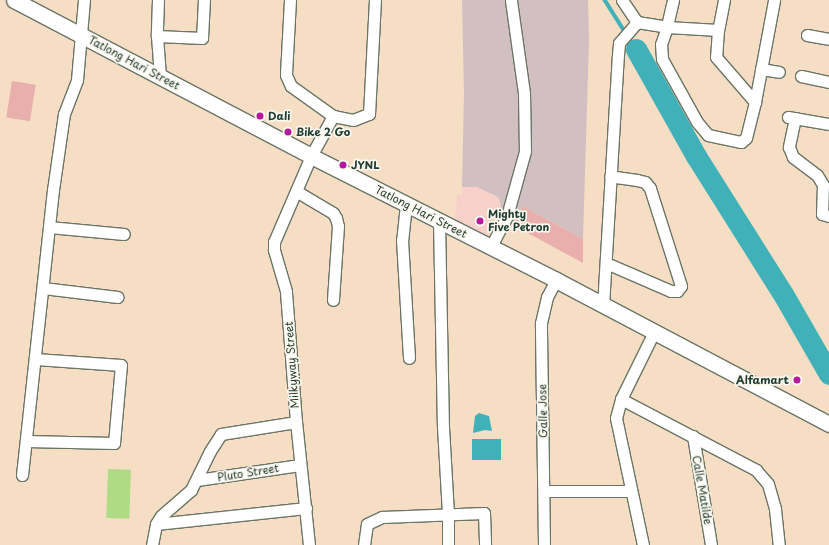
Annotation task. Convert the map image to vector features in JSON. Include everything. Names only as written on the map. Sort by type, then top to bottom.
[{"type":"street","name":"Tatlong Hari Street","points":[[14,0],[311,156],[490,248],[556,280],[829,424]]},
{"type":"street","points":[[22,475],[49,228],[64,114],[77,80],[84,0]]},
{"type":"street","points":[[158,0],[157,36],[160,76]]},
{"type":"street","points":[[157,36],[202,38],[204,0]]},
{"type":"street","points":[[290,0],[286,75],[291,86],[333,116],[353,120],[369,114],[375,0]]},
{"type":"street","points":[[490,248],[506,216],[526,151],[524,94],[511,0]]},
{"type":"street","points":[[622,0],[635,25]]},
{"type":"street","points":[[672,0],[667,27],[661,44],[662,59],[697,122],[708,135],[741,142],[746,138],[755,102],[774,0]]},
{"type":"street","points":[[724,0],[718,30],[716,57],[755,102]]},
{"type":"street","points":[[635,25],[718,30]]},
{"type":"street","points":[[603,306],[619,43],[635,25]]},
{"type":"street","points":[[807,35],[829,39]]},
{"type":"street","points":[[761,69],[779,72]]},
{"type":"street","points":[[801,76],[829,82]]},
{"type":"street","name":"Milkyway Street","points":[[309,545],[296,422],[286,291],[274,250],[274,242],[311,156],[333,116]]},
{"type":"street","points":[[829,124],[791,117],[789,147],[793,158],[817,175],[823,185],[822,214],[829,216]]},
{"type":"street","points":[[606,263],[671,291],[677,290],[681,286],[650,188],[645,182],[610,176]]},
{"type":"street","points":[[296,191],[333,213],[336,218],[338,226],[333,300]]},
{"type":"street","points":[[406,204],[402,240],[409,358]]},
{"type":"street","points":[[439,221],[443,427],[448,514],[448,545]]},
{"type":"street","points":[[49,228],[124,234]]},
{"type":"street","name":"Galle Jose","points":[[544,545],[545,491],[541,323],[547,297],[556,280]]},
{"type":"street","points":[[43,288],[117,297]]},
{"type":"street","points":[[643,545],[616,418],[621,399],[654,332]]},
{"type":"street","points":[[26,441],[114,443],[121,365],[35,359]]},
{"type":"street","points":[[621,399],[756,470],[768,484],[775,509],[779,545]]},
{"type":"street","points":[[152,545],[156,524],[161,516],[191,490],[197,480],[203,463],[221,434],[296,422]]},
{"type":"street","name":"Calle Matilde","points":[[693,436],[711,545]]},
{"type":"street","name":"Pluto Street","points":[[197,480],[300,465]]},
{"type":"street","points":[[545,491],[632,491]]},
{"type":"street","points":[[156,524],[306,508]]},
{"type":"street","points":[[364,545],[367,524],[382,518],[484,513],[485,545]]},
{"type":"shaded area","points":[[462,0],[588,0],[589,40],[583,239],[523,206],[513,225],[496,216],[501,205],[498,197],[477,187],[462,187],[464,93]]},
{"type":"shaded area","points":[[462,187],[477,187],[498,197],[501,205],[484,239],[455,224],[457,195],[462,195]]},
{"type":"green space","points":[[108,469],[131,470],[129,519],[106,518]]},
{"type":"water","points":[[479,413],[489,416],[492,431],[485,430],[473,433],[475,416]]},
{"type":"water","points":[[472,439],[501,439],[501,460],[472,460]]},
{"type":"building","points":[[12,81],[36,85],[30,121],[6,118]]},
{"type":"building","points":[[523,206],[583,239],[583,263],[513,225]]},
{"type":"waterway","points":[[605,0],[636,49]]},
{"type":"waterway","points":[[636,49],[696,156],[783,294],[829,374]]},
{"type":"place","name":"Dali","points":[[260,116]]},
{"type":"place","name":"Bike 2 Go","points":[[288,132]]},
{"type":"place","name":"JYNL","points":[[343,165]]},
{"type":"place","name":"Mighty Five Petron","points":[[480,221]]},
{"type":"place","name":"Alfamart","points":[[797,380]]}]
